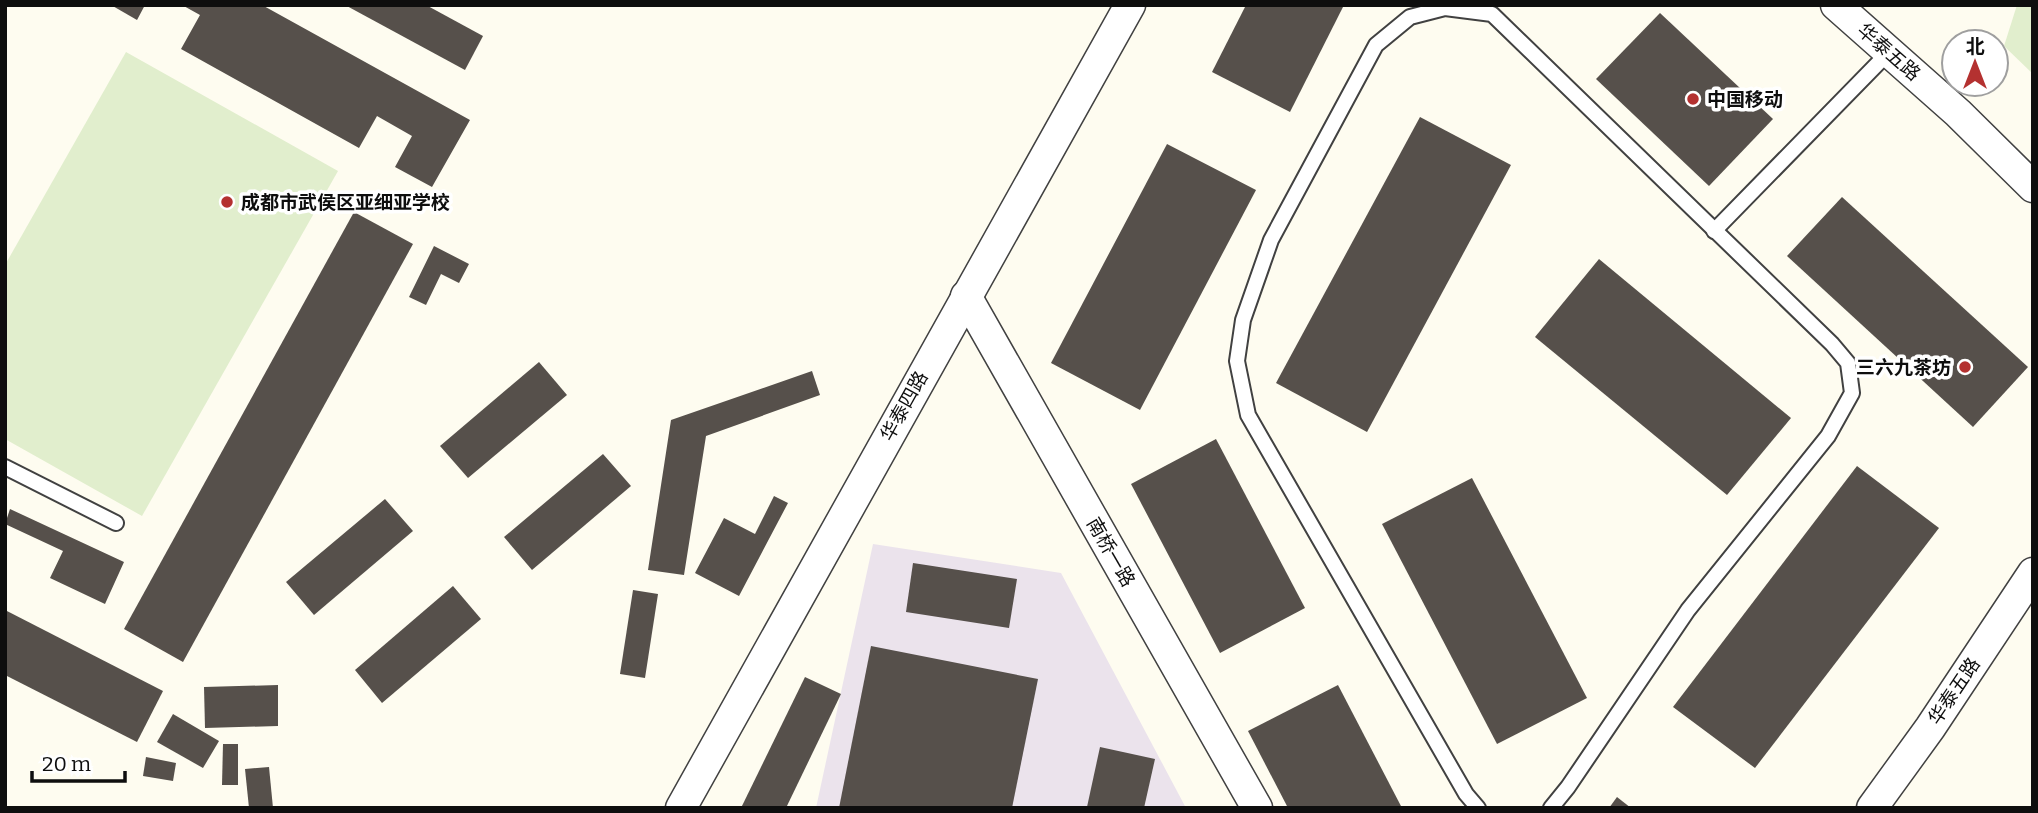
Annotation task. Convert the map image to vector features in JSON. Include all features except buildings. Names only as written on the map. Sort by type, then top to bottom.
[{"type":"street","name":"华泰四路","points":[[681,808],[1130,5]]},
{"type":"street","name":"华泰五路","points":[[1836,5],[1958,113],[2033,187]]},
{"type":"street","name":"南桥一路","points":[[966,296],[1257,808]]},
{"type":"street","name":"华泰五路","points":[[1872,808],[1930,728],[2033,573]]},
{"type":"lane","points":[[1478,808],[1466,794],[1248,415],[1237,362],[1243,320],[1271,240],[1376,45],[1410,17],[1445,8],[1492,14],[1848,362],[1852,393],[1828,436],[1688,610],[1551,808]]},
{"type":"lane","points":[[1714,231],[1889,52]]},
{"type":"lane","points":[[5,467],[116,523]]},
{"type":"shaded area","points":[[873,544],[1061,573],[1186,808],[816,808]]},
{"type":"green space","points":[[2017,5],[2033,5],[2033,74],[2010,52],[2010,28]]},
{"type":"green space","points":[[126,52],[338,171],[142,516],[5,439],[5,265]]},
{"type":"place","name":"中国移动","points":[[1693,99]]},
{"type":"place","name":"成都市武侯区亚细亚学校","points":[[227,202]]},
{"type":"place","name":"三六九茶坊","points":[[1965,367]]}]
